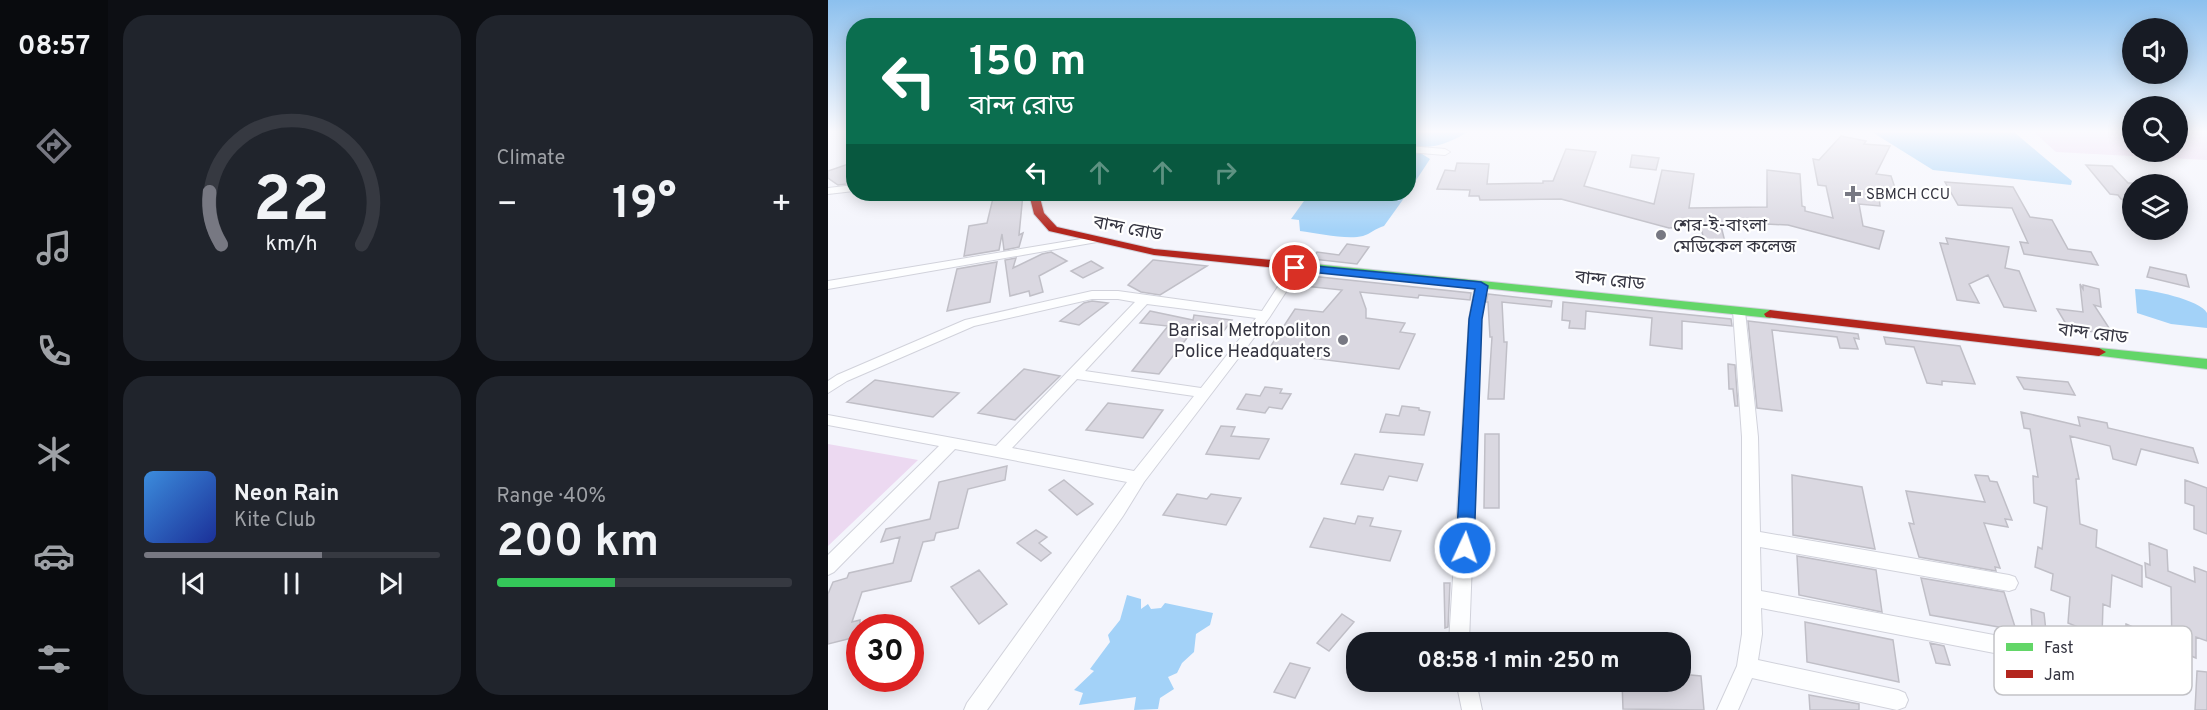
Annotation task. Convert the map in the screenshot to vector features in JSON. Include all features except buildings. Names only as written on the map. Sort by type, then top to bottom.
[{"type":"highway","name":"বান্দ রোড","points":[[1035,201],[1036,209],[1043,221],[1053,229],[1093,240],[1154,252],[1298,264],[1978,333],[2207,364]]},
{"type":"highway","name":"বান্দ রোড","points":[[1046,201],[1052,216],[1074,226],[1105,235],[1298,264],[1481,286],[2207,355]]},
{"type":"street","points":[[828,191],[846,189]]},
{"type":"street","points":[[828,285],[1093,240]]},
{"type":"street","points":[[974,710],[1138,478],[1265,315],[1298,264]]},
{"type":"street","points":[[1460,632],[1476,319],[1481,286]]},
{"type":"street","points":[[828,388],[842,378],[970,323],[1092,295],[1118,295],[1265,315]]},
{"type":"street","points":[[999,452],[1144,300]]},
{"type":"street","points":[[1727,710],[1747,667],[1752,634],[1750,437],[1739,311]]},
{"type":"street","points":[[1074,374],[1204,393]]},
{"type":"street","points":[[828,420],[1138,478]]},
{"type":"street","points":[[828,567],[953,442]]},
{"type":"street","points":[[1751,538],[2009,584]]},
{"type":"street","points":[[1751,598],[1994,644]]},
{"type":"street","points":[[1747,667],[1898,700]]},
{"type":"street","points":[[1468,692],[1472,710]]},
{"type":"shaded area","points":[[828,444],[918,460],[828,546]]},
{"type":"water","points":[[1416,165],[1426,165],[1416,180]]},
{"type":"water","points":[[1925,165],[2053,165],[2072,181],[2071,185],[1933,170]]},
{"type":"water","points":[[1304,201],[1402,201],[1384,226],[1363,236],[1332,236],[1300,231],[1299,220],[1291,219]]},
{"type":"water","points":[[2135,289],[2162,293],[2203,308],[2207,313],[2207,328],[2171,324],[2137,313]]},
{"type":"water","points":[[1127,595],[1141,599],[1141,609],[1148,604],[1151,609],[1161,608],[1165,603],[1213,613],[1210,625],[1196,634],[1194,652],[1182,663],[1177,673],[1168,677],[1174,689],[1160,698],[1158,709],[1134,710],[1136,697],[1079,705],[1083,693],[1074,690],[1094,671],[1090,669],[1110,642],[1108,635],[1120,620]]},
{"type":"traffic: fast","points":[[1314,268],[1770,314]]},
{"type":"traffic: fast","points":[[2099,352],[2207,364]]},
{"type":"traffic: jam","points":[[1036,201],[1039,214],[1053,229],[1154,252],[1314,268]]},
{"type":"traffic: jam","points":[[1770,314],[2099,352]]},
{"type":"place","name":"SBMCH CCU","points":[[1853,194]]},
{"type":"place","name":"শের-ই-বাংলা মেডিকেল কলেজ","points":[[1661,235]]},
{"type":"place","name":"Barisal Metropoliton Police Headquaters","points":[[1343,340]]},
{"type":"route","points":[[1295,268],[1481,286],[1476,319],[1465,548]]}]
